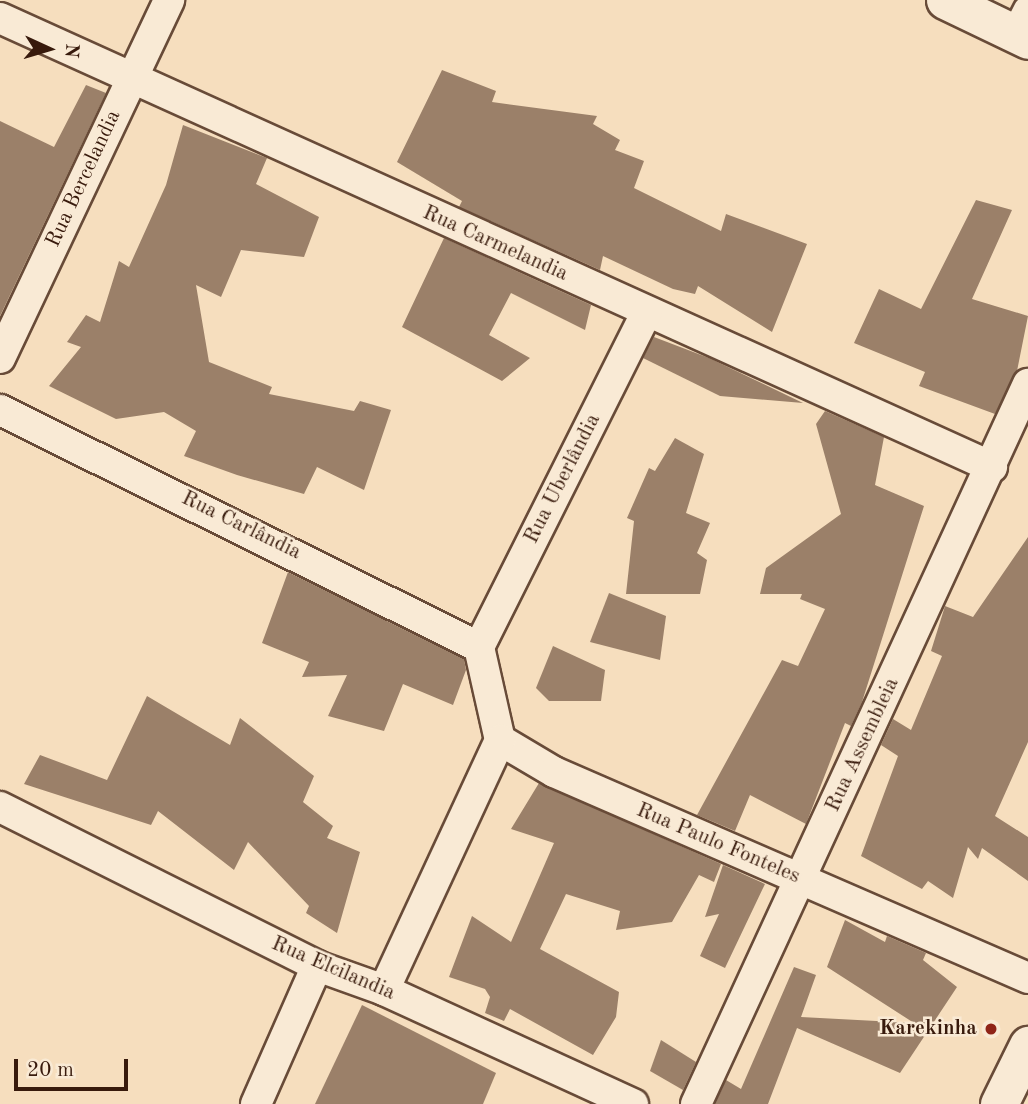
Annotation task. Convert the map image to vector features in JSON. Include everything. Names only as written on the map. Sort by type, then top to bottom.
[{"type":"street","name":"Rua Bercelandia","points":[[0,358],[169,0]]},
{"type":"street","points":[[945,0],[1024,29]]},
{"type":"street","name":"Rua Carmelandia","points":[[0,18],[131,80],[992,467]]},
{"type":"street","name":"Rua Uberlândia","points":[[479,646],[647,312]]},
{"type":"street","name":"Rua Assembleia","points":[[696,1104],[1028,384]]},
{"type":"street","name":"Rua Carlândia","points":[[0,410],[479,646]]},
{"type":"street","points":[[384,990],[500,740],[479,646]]},
{"type":"street","name":"Rua Paulo Fonteles","points":[[500,740],[554,772],[1028,978]]},
{"type":"street","name":"Rua Elcilandia","points":[[0,807],[317,967],[384,990],[633,1104]]},
{"type":"street","points":[[256,1104],[317,967]]},
{"type":"street","points":[[999,1104],[1028,1045]]},
{"type":"building","points":[[442,70],[496,91],[492,102],[597,116],[593,124],[620,140],[615,150],[644,161],[634,188],[721,231],[726,214],[807,244],[772,332],[698,286],[695,294],[673,289],[603,256],[600,270],[459,207],[462,201],[397,162]]},
{"type":"building","points":[[86,85],[106,93],[0,316],[0,121],[54,147]]},
{"type":"building","points":[[183,125],[267,158],[256,184],[319,217],[304,257],[241,250],[221,297],[196,285],[209,362],[272,387],[269,394],[354,411],[360,401],[391,410],[364,490],[317,467],[304,494],[237,475],[184,456],[196,431],[164,412],[116,419],[49,386],[81,347],[67,342],[86,315],[100,322],[119,261],[129,267],[166,185]]},
{"type":"building","points":[[976,200],[1012,210],[972,299],[1028,316],[1017,371],[995,414],[919,386],[925,372],[854,343],[879,289],[921,309]]},
{"type":"building","points":[[444,238],[591,305],[585,330],[511,293],[489,335],[530,358],[502,381],[402,327]]},
{"type":"building","points":[[654,337],[709,358],[803,403],[720,396],[643,358]]},
{"type":"building","points":[[825,411],[884,437],[875,485],[924,506],[862,702],[851,726],[845,723],[806,824],[750,795],[735,831],[697,815],[782,660],[798,666],[825,609],[800,599],[802,594],[760,594],[766,568],[841,514],[816,424]]},
{"type":"building","points":[[675,438],[704,454],[686,513],[710,523],[697,553],[707,560],[700,594],[626,594],[634,521],[627,518],[649,468],[655,471]]},
{"type":"building","points":[[1028,537],[1028,742],[995,816],[1028,837],[1028,881],[982,848],[978,859],[968,847],[953,898],[928,881],[922,889],[861,856],[898,756],[881,745],[893,719],[911,730],[942,656],[931,651],[945,606],[973,617]]},
{"type":"building","points":[[288,572],[464,659],[466,670],[453,705],[403,684],[384,731],[328,716],[347,675],[302,677],[309,662],[262,643]]},
{"type":"building","points":[[609,593],[666,616],[660,660],[590,642]]},
{"type":"building","points":[[553,646],[605,670],[601,701],[549,701],[536,688]]},
{"type":"building","points":[[147,696],[230,745],[240,718],[314,776],[303,802],[333,826],[327,838],[360,852],[337,933],[306,913],[309,906],[248,842],[234,870],[158,811],[151,825],[24,784],[40,755],[107,780]]},
{"type":"building","points":[[539,783],[721,864],[714,882],[699,875],[672,922],[616,930],[620,911],[566,894],[540,949],[619,992],[616,1017],[593,1055],[510,1009],[504,1021],[485,1013],[490,997],[485,989],[449,977],[472,916],[511,942],[554,843],[511,829]]},
{"type":"building","points":[[723,865],[765,884],[725,968],[700,956],[719,914],[705,917]]},
{"type":"building","points":[[845,920],[885,942],[887,936],[926,953],[923,960],[957,987],[900,1073],[797,1028],[768,1104],[715,1104],[726,1080],[741,1089],[794,967],[816,975],[801,1017],[914,1023],[827,967]]},
{"type":"building","points":[[362,1005],[496,1073],[483,1104],[315,1104]]},
{"type":"building","points":[[661,1040],[696,1062],[683,1090],[650,1071]]},
{"type":"place","name":"Karekinha","points":[[991,1029]]}]
